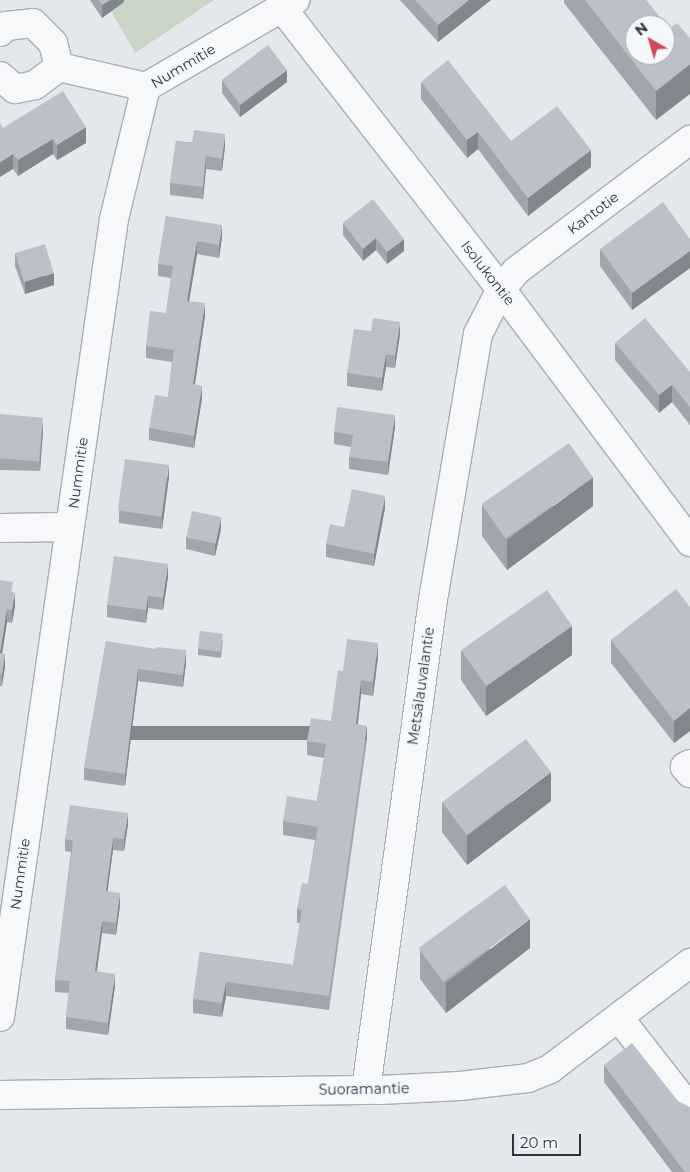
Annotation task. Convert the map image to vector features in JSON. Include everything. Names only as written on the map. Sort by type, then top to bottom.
[{"type":"street","name":"Nummitie","points":[[0,1017],[7,916],[70,527],[114,219],[146,86],[288,4]]},
{"type":"street","name":"Isolukontie","points":[[288,4],[690,542]]},
{"type":"street","points":[[0,32],[6,26],[33,23],[53,43],[60,68]]},
{"type":"street","points":[[0,76],[15,89],[35,85],[60,68],[146,86]]},
{"type":"street","name":"Kantotie","points":[[501,289],[516,270],[690,140]]},
{"type":"street","name":"Metsälauvalantie","points":[[366,1089],[434,594],[456,459],[478,334],[501,289]]},
{"type":"street","points":[[0,528],[70,527]]},
{"type":"street","points":[[690,764],[686,767],[690,773]]},
{"type":"street","name":"Suoramantie","points":[[0,1095],[460,1086],[528,1078],[550,1069],[620,1018],[690,963]]},
{"type":"street","points":[[620,1018],[690,1109]]},
{"type":"green space","points":[[105,0],[214,0],[135,53]]},
{"type":"building","points":[[99,0],[110,0],[102,5]]},
{"type":"building","points":[[415,0],[469,0],[438,25]]},
{"type":"building","points":[[585,0],[646,0],[658,15],[625,15],[625,51]]},
{"type":"building","points":[[677,23],[690,38],[690,64],[656,91],[636,65],[675,65],[675,24]]},
{"type":"building","points":[[268,45],[287,70],[240,105],[222,80]]},
{"type":"building","points":[[448,60],[511,141],[557,106],[591,150],[528,198],[478,132],[467,140],[421,82]]},
{"type":"building","points":[[63,91],[86,127],[57,145],[53,139],[18,160],[13,154],[0,162],[0,123],[3,128]]},
{"type":"building","points":[[194,130],[225,134],[222,159],[206,156],[203,187],[170,183],[176,141],[192,143]]},
{"type":"building","points":[[373,199],[404,239],[387,252],[376,238],[363,249],[343,223]]},
{"type":"building","points":[[663,202],[690,239],[690,251],[632,293],[600,249]]},
{"type":"building","points":[[166,216],[222,225],[219,245],[197,241],[187,301],[205,303],[193,384],[202,386],[194,436],[149,428],[155,395],[168,397],[174,350],[146,346],[150,311],[166,313],[173,266],[158,264]]},
{"type":"building","points":[[45,244],[54,273],[24,282],[15,253]]},
{"type":"building","points":[[373,318],[400,322],[395,356],[386,354],[382,378],[347,373],[354,329],[371,331]]},
{"type":"building","points":[[645,318],[690,372],[690,407],[672,385],[659,395],[615,343]]},
{"type":"building","points":[[337,407],[395,415],[388,462],[349,457],[353,435],[334,432]]},
{"type":"building","points":[[0,414],[43,418],[39,462],[0,458]]},
{"type":"building","points":[[569,443],[593,477],[505,539],[481,504]]},
{"type":"building","points":[[125,459],[169,465],[161,517],[118,510]]},
{"type":"building","points":[[352,489],[385,496],[374,554],[326,544],[330,524],[344,527]]},
{"type":"building","points":[[192,511],[221,517],[216,544],[186,537]]},
{"type":"building","points":[[114,556],[168,564],[163,598],[148,596],[146,610],[107,605]]},
{"type":"building","points":[[0,580],[13,582],[11,592],[15,593],[12,610],[7,609],[0,653]]},
{"type":"building","points":[[676,589],[690,607],[690,708],[674,721],[611,640]]},
{"type":"building","points":[[547,590],[572,626],[486,686],[461,650]]},
{"type":"building","points":[[200,631],[223,634],[221,652],[198,649]]},
{"type":"building","points":[[347,639],[378,643],[373,682],[361,680],[356,724],[367,726],[329,996],[226,982],[222,1003],[193,999],[200,952],[293,965],[302,910],[297,909],[302,883],[308,884],[318,827],[283,821],[287,796],[317,801],[326,744],[307,741],[311,718],[331,721],[338,670],[343,671]]},
{"type":"building","points":[[106,641],[156,649],[156,647],[186,650],[183,675],[138,669],[125,774],[84,768]]},
{"type":"building","points":[[0,653],[5,654],[2,674],[0,674]]},
{"type":"building","points":[[526,739],[551,772],[467,835],[442,802]]},
{"type":"building","points":[[70,805],[128,813],[124,839],[113,838],[106,891],[120,893],[116,923],[102,921],[95,971],[115,974],[108,1023],[66,1017],[70,981],[55,980],[73,841],[65,839]]},
{"type":"building","points":[[505,885],[530,919],[443,982],[418,948]]},
{"type":"building","points":[[632,1043],[678,1101],[690,1107],[690,1172],[685,1172],[604,1065]]}]
